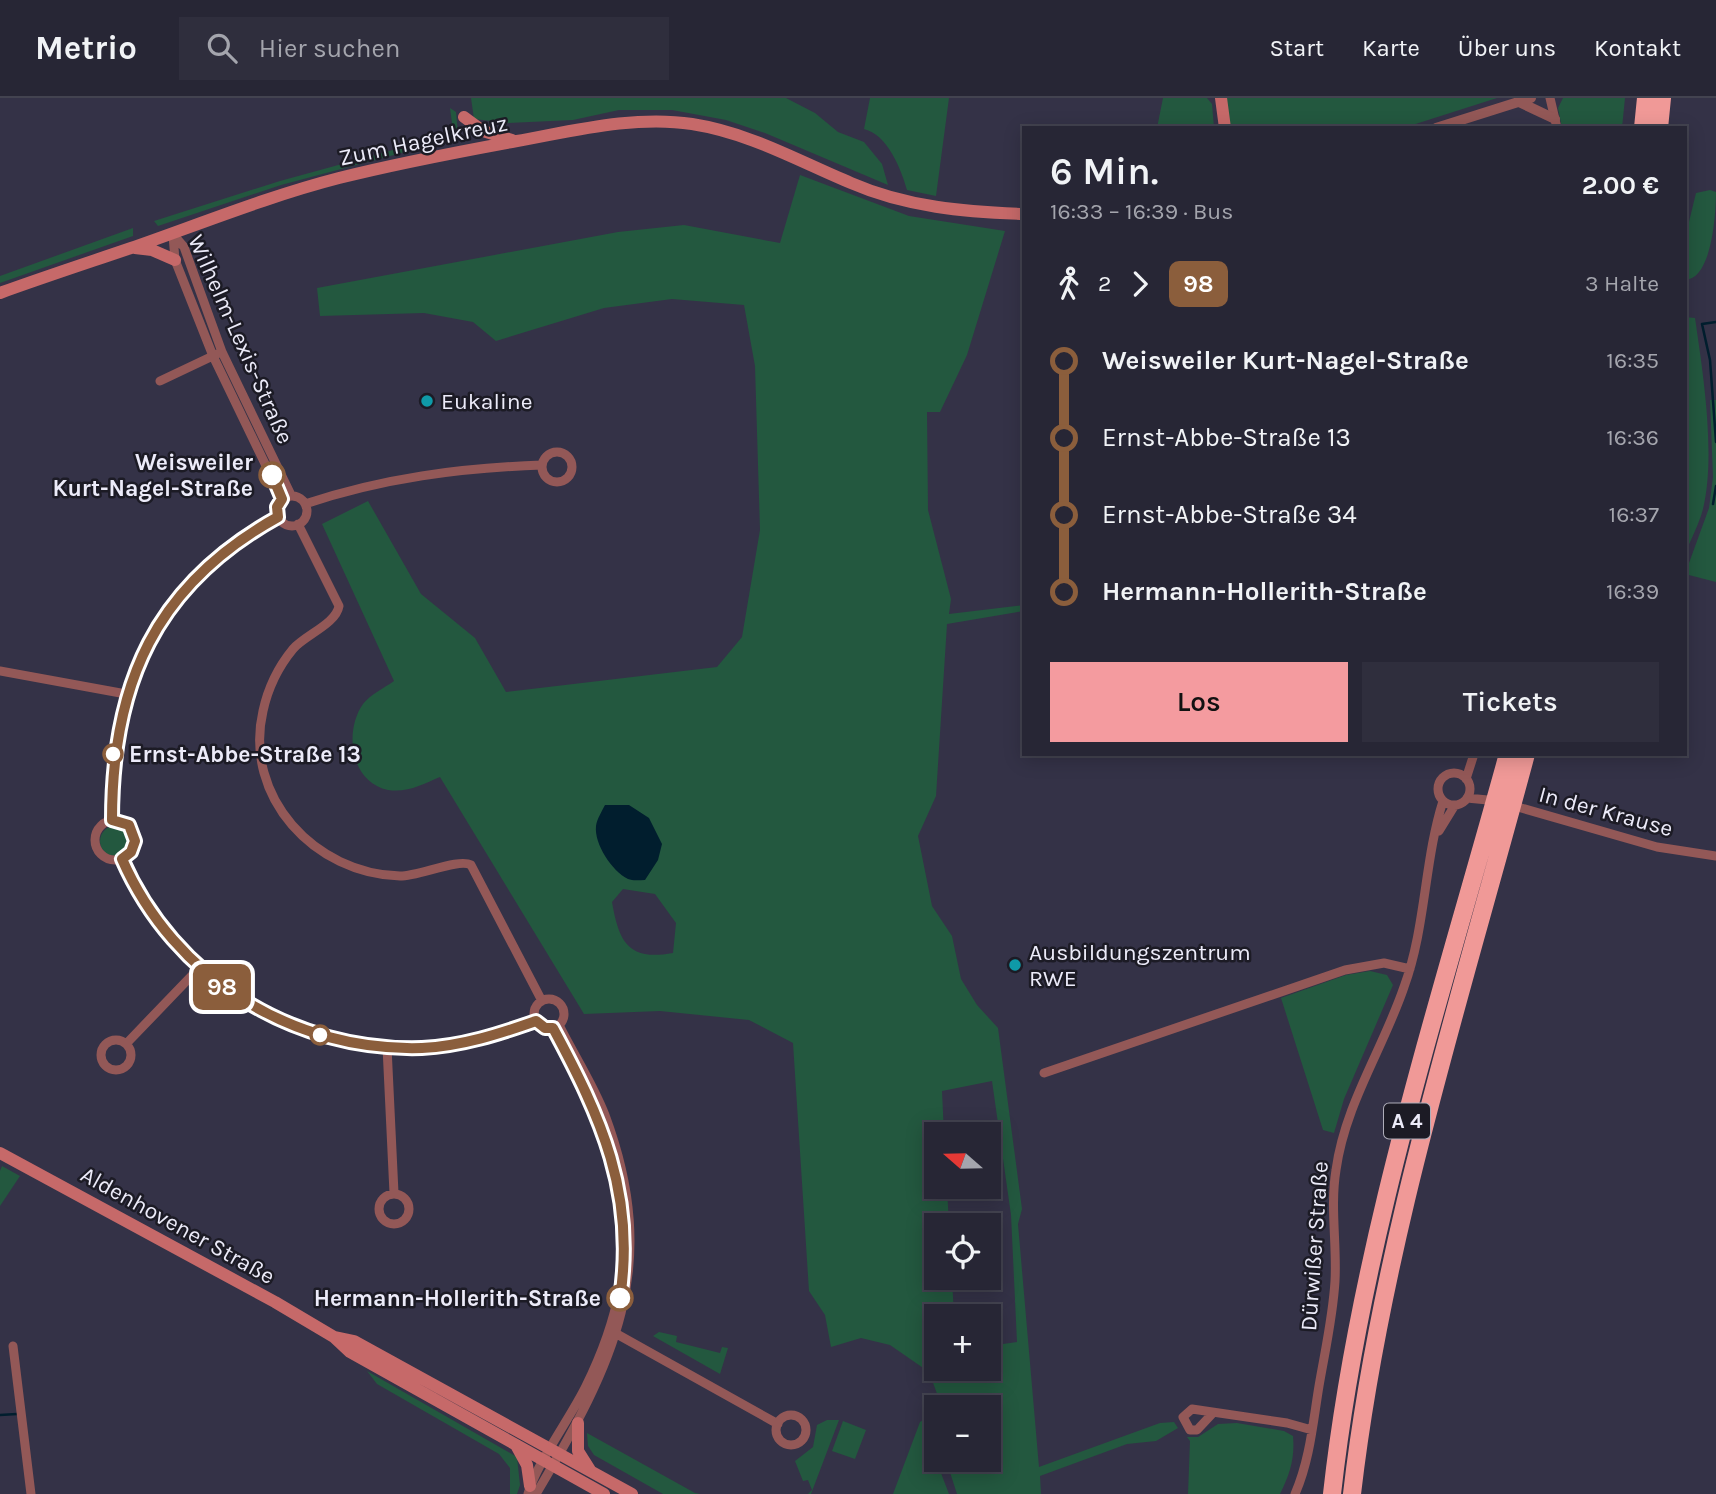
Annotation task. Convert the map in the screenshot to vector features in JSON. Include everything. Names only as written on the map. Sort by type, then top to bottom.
[{"type":"highway","points":[[1643,126],[1646,98]]},
{"type":"highway","points":[[1659,126],[1662,98]]},
{"type":"highway","name":"A 4","points":[[1332,1494],[1361,1308],[1387,1194],[1507,756]]},
{"type":"highway","name":"A 4","points":[[1352,1494],[1381,1313],[1406,1203],[1525,756]]},
{"type":"main road","points":[[1221,98],[1225,126]]},
{"type":"main road","points":[[464,117],[483,131],[516,141]]},
{"type":"main road","name":"Zum Hagelkreuz","points":[[0,293],[336,179],[574,129],[637,123],[690,123],[757,140],[853,184],[892,197],[972,212],[1022,214]]},
{"type":"main road","points":[[131,248],[152,250],[175,260]]},
{"type":"main road","name":"Aldenhovener Straße","points":[[0,1153],[334,1337],[350,1352],[604,1494]]},
{"type":"main road","name":"Aldenhovener Straße","points":[[334,1337],[354,1341],[632,1494]]},
{"type":"main road","points":[[578,1423],[578,1451],[590,1470]]},
{"type":"main road","points":[[516,1445],[527,1465],[532,1491]]},
{"type":"street","points":[[1442,126],[1531,98]]},
{"type":"street","points":[[1550,98],[1556,123]]},
{"type":"street","points":[[1518,102],[1556,123]]},
{"type":"street","name":"Wilhelm-Lexis-Straße","points":[[172,233],[175,260],[287,497]]},
{"type":"street","name":"Wilhelm-Lexis-Straße","points":[[172,233],[184,247],[218,354]]},
{"type":"street","points":[[160,381],[218,354]]},
{"type":"street","points":[[305,504],[396,478],[484,467],[542,465]]},
{"type":"street","points":[[287,497],[301,499],[305,504],[305,518],[298,524],[289,525],[278,517],[277,507],[287,497]]},
{"type":"street","points":[[112,820],[113,755],[126,694],[149,643],[189,586],[236,543],[278,517]]},
{"type":"street","points":[[298,524],[339,606],[335,617],[293,649],[270,687],[263,712],[261,746],[264,767],[280,810],[314,847],[355,869],[403,876],[425,874],[459,862],[471,865],[542,1000]]},
{"type":"street","points":[[0,671],[126,694]]},
{"type":"street","points":[[1457,773],[1470,756]]},
{"type":"street","points":[[1457,773],[1450,773],[1440,782],[1439,795],[1443,801],[1455,805],[1471,791],[1471,756]]},
{"type":"street","points":[[1457,773],[1471,791]]},
{"type":"street","name":"In der Krause","points":[[1471,791],[1486,798],[1657,847],[1716,856]]},
{"type":"street","name":"Dürwißer Straße","points":[[1295,1494],[1305,1466],[1312,1430],[1335,1282],[1333,1194],[1341,1140],[1353,1103],[1410,970],[1432,846],[1443,801]]},
{"type":"street","name":"Dürwißer Straße","points":[[1432,846],[1455,805]]},
{"type":"street","points":[[112,820],[124,822],[135,835],[131,852],[122,859],[104,857],[97,848],[98,830],[112,820]]},
{"type":"street","points":[[122,859],[162,927],[199,968],[244,1002],[295,1028],[335,1039],[387,1047],[423,1048],[460,1043],[536,1021]]},
{"type":"street","points":[[1044,1073],[1345,970],[1384,963],[1410,970]]},
{"type":"street","points":[[126,1044],[199,968]]},
{"type":"street","points":[[542,1000],[556,1000],[563,1007],[564,1017],[556,1027],[545,1028],[536,1021],[534,1011],[542,1000]]},
{"type":"street","points":[[556,1027],[588,1093],[618,1178],[625,1233],[624,1265],[614,1333],[578,1423],[556,1452]]},
{"type":"street","points":[[387,1047],[394,1193]]},
{"type":"street","points":[[614,1333],[778,1424]]},
{"type":"street","points":[[532,1491],[556,1452],[614,1333]]},
{"type":"street","points":[[13,1346],[30,1494]]},
{"type":"street","points":[[1212,1414],[1287,1423],[1312,1430]]},
{"type":"green space","points":[[471,98],[786,98],[815,113],[838,132],[864,142],[882,164],[888,185],[765,133],[726,120],[672,110],[619,110],[573,120],[508,123],[474,119]]},
{"type":"green space","points":[[870,98],[949,98],[936,196],[907,190],[887,145],[872,132],[864,129]]},
{"type":"green space","points":[[1163,98],[1207,98],[1212,104],[1214,126],[1157,126]]},
{"type":"green space","points":[[1226,98],[1497,98],[1409,126],[1231,126]]},
{"type":"green space","points":[[1563,98],[1625,98],[1622,126],[1562,126],[1558,108]]},
{"type":"green space","points":[[450,108],[456,112],[458,133],[439,143],[281,185],[158,226],[154,221],[280,181],[444,136],[452,123]]},
{"type":"green space","points":[[800,175],[909,216],[1005,231],[967,355],[940,412],[927,412],[928,510],[951,599],[949,614],[1022,605],[1022,611],[947,624],[936,796],[918,836],[932,906],[952,936],[961,979],[977,1005],[998,1028],[1022,1209],[1018,1224],[1039,1467],[1160,1423],[1174,1422],[1178,1428],[1156,1441],[1127,1444],[1040,1476],[1041,1494],[957,1494],[950,1472],[1001,1472],[1001,1395],[938,1395],[932,1381],[1001,1381],[1001,1344],[1017,1342],[1011,1215],[1001,1144],[1001,1122],[998,1122],[992,1081],[942,1091],[943,1122],[924,1122],[924,1199],[948,1199],[948,1213],[924,1213],[924,1290],[953,1290],[953,1304],[924,1304],[924,1369],[890,1345],[861,1338],[831,1347],[825,1315],[809,1291],[793,1043],[749,1020],[660,1011],[584,1014],[440,777],[409,789],[395,791],[375,785],[365,777],[358,766],[353,741],[357,715],[363,704],[394,681],[322,524],[368,501],[421,594],[475,638],[506,692],[717,667],[742,637],[760,530],[755,366],[744,305],[672,299],[604,308],[496,341],[473,322],[424,313],[320,316],[317,288],[618,232],[684,225],[780,243]],"holes":[[[623,889],[655,894],[676,923],[673,953],[658,955],[636,951],[629,946],[618,928],[612,902]]]},
{"type":"green space","points":[[1710,190],[1716,192],[1715,215],[1707,258],[1694,277],[1687,279],[1687,230],[1696,193]]},
{"type":"green space","points":[[133,228],[133,236],[0,283],[0,276]]},
{"type":"green space","points":[[1687,317],[1695,318],[1707,414],[1707,488],[1697,526],[1687,549]]},
{"type":"green space","points":[[1710,400],[1716,400],[1716,582],[1687,575],[1709,508],[1713,477]]},
{"type":"green space","points":[[115,826],[121,827],[129,835],[129,847],[121,855],[115,856],[109,855],[101,847],[100,841],[101,835],[109,827]]},
{"type":"green space","points":[[1370,971],[1387,975],[1393,985],[1344,1099],[1334,1133],[1323,1130],[1281,998],[1346,975]]},
{"type":"green space","points":[[2,1166],[20,1176],[0,1206],[0,1171]]},
{"type":"green space","points":[[659,1332],[677,1336],[676,1342],[720,1353],[722,1347],[728,1348],[720,1374],[653,1336]]},
{"type":"green space","points":[[367,1371],[517,1457],[520,1485],[517,1494],[510,1494],[510,1468],[499,1454],[377,1384]]},
{"type":"green space","points":[[924,1419],[924,1472],[941,1472],[949,1494],[893,1494],[920,1422]]},
{"type":"green space","points":[[827,1420],[839,1420],[811,1494],[808,1494],[812,1490],[808,1480],[803,1481],[795,1461],[813,1447],[817,1425]]},
{"type":"green space","points":[[843,1421],[866,1430],[855,1459],[832,1451]]},
{"type":"green space","points":[[1237,1423],[1284,1431],[1293,1436],[1291,1466],[1280,1494],[1188,1494],[1190,1441],[1187,1437],[1198,1437],[1218,1424]]},
{"type":"green space","points":[[587,1433],[700,1494],[663,1494],[594,1455],[588,1446]]},
{"type":"water","points":[[605,805],[629,805],[649,818],[662,844],[658,860],[645,880],[630,880],[622,875],[601,849],[596,826]]},
{"type":"waterway","points":[[1716,322],[1702,324],[1710,360],[1716,442]]},
{"type":"waterway","points":[[1713,504],[1716,486]]},
{"type":"waterway","points":[[0,1415],[17,1414]]},
{"type":"bus line","name":"98","points":[[272,475],[282,499],[277,507],[278,517],[236,543],[189,586],[149,643],[126,694],[113,755],[112,820],[129,825],[135,835],[135,841],[131,852],[122,859],[162,927],[199,968],[244,1002],[295,1028],[371,1046],[423,1048],[472,1041],[536,1021],[545,1028],[553,1028],[588,1093],[601,1123],[618,1178],[625,1233],[620,1298]]},
{"type":"place","name":"Eukaline","points":[[427,401]]},
{"type":"place","name":"Weisweiler Kurt-Nagel-Straße","points":[[272,475]]},
{"type":"place","name":"Ernst-Abbe-Straße 13","points":[[113,754]]},
{"type":"place","name":"Ausbildungszentrum RWE","points":[[1015,965]]},
{"type":"place","name":"Hermann-Hollerith-Straße","points":[[620,1298]]}]
